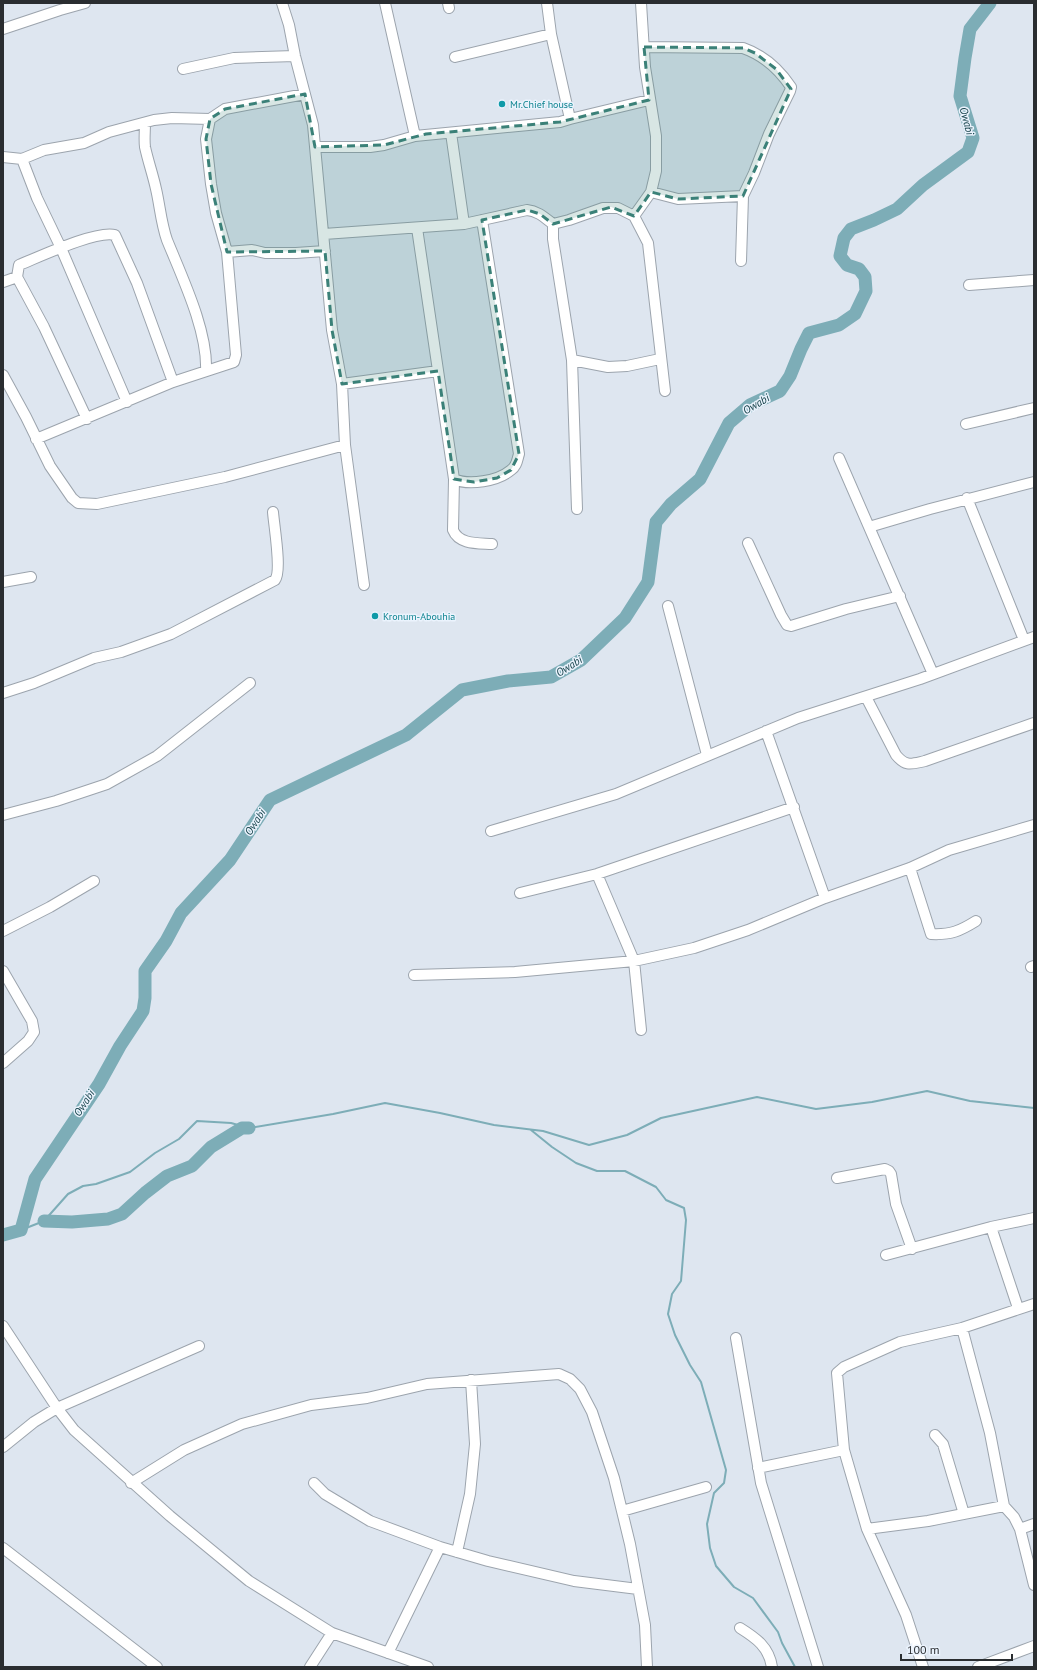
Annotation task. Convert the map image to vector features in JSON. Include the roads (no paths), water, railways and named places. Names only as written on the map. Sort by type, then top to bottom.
[{"type":"street","points":[[3,29],[85,3]]},
{"type":"street","points":[[282,3],[289,25],[295,56],[310,110],[324,234],[332,330],[342,384],[345,445],[364,585]]},
{"type":"street","points":[[384,3],[415,136]]},
{"type":"street","points":[[547,3],[551,34],[570,119]]},
{"type":"street","points":[[634,216],[651,192],[656,171],[656,136],[649,100],[645,67],[641,3]]},
{"type":"street","points":[[455,57],[551,34]]},
{"type":"street","points":[[644,47],[743,48],[755,53],[769,62],[789,84],[791,89],[768,134],[754,173],[743,196],[741,261]]},
{"type":"street","points":[[183,69],[234,58],[295,56]]},
{"type":"street","points":[[3,157],[22,159],[44,150],[84,143],[109,132],[145,123],[172,118],[210,119],[225,109],[305,94]]},
{"type":"street","points":[[315,147],[370,147],[384,145],[415,136],[560,122],[649,100]]},
{"type":"street","points":[[36,440],[173,382],[234,362],[236,358],[227,252],[218,220],[211,184],[206,139],[210,119]]},
{"type":"street","points":[[145,123],[145,145],[156,189],[160,214],[167,238],[185,284],[203,338],[206,371]]},
{"type":"street","points":[[452,133],[464,224]]},
{"type":"street","points":[[22,159],[37,198],[61,248],[127,402]]},
{"type":"street","points":[[651,192],[678,199],[743,196]]},
{"type":"street","points":[[553,224],[603,208],[618,208],[634,216],[648,243],[660,358],[665,391]]},
{"type":"street","points":[[324,234],[464,224],[528,210],[540,214],[553,224]]},
{"type":"street","points":[[454,479],[460,482],[474,482],[497,478],[511,470],[517,464],[519,454],[482,220]]},
{"type":"street","points":[[553,224],[553,239],[572,360],[578,509]]},
{"type":"street","points":[[416,228],[454,479],[454,530],[456,536],[463,541],[492,544]]},
{"type":"street","points":[[87,419],[44,327],[17,277],[19,265],[94,236],[110,233],[115,234],[137,283],[173,382]]},
{"type":"street","points":[[227,252],[252,250],[265,253],[325,251]]},
{"type":"street","points":[[3,282],[17,277]]},
{"type":"street","points":[[969,285],[1034,280]]},
{"type":"street","points":[[572,360],[608,367],[627,366],[660,358]]},
{"type":"street","points":[[342,384],[438,371]]},
{"type":"street","points":[[3,375],[50,466],[72,498],[78,503],[97,504],[225,477],[345,445]]},
{"type":"street","points":[[966,424],[1034,408]]},
{"type":"street","points":[[839,458],[933,674]]},
{"type":"street","points":[[868,527],[967,498],[1034,482]]},
{"type":"street","points":[[491,832],[616,794],[798,718],[866,697],[1029,639],[967,498]]},
{"type":"street","points":[[3,693],[28,685],[94,658],[121,652],[171,634],[275,580],[277,577],[278,560],[273,512]]},
{"type":"street","points":[[748,543],[781,615],[786,624],[789,626],[846,609],[900,596]]},
{"type":"street","points":[[3,582],[31,577]]},
{"type":"street","points":[[668,606],[708,755]]},
{"type":"street","points":[[3,815],[56,801],[107,784],[157,756],[250,683]]},
{"type":"street","points":[[866,697],[896,755],[906,764],[925,761],[1034,723]]},
{"type":"street","points":[[766,731],[825,898]]},
{"type":"street","points":[[520,893],[598,874],[794,807]]},
{"type":"street","points":[[414,975],[515,972],[634,961],[694,948],[748,930],[825,898],[910,868],[949,850],[1034,825]]},
{"type":"street","points":[[910,868],[931,934],[952,933],[961,930],[976,921]]},
{"type":"street","points":[[598,874],[634,961],[641,1030]]},
{"type":"street","points":[[3,930],[50,907],[94,880]]},
{"type":"street","points":[[3,972],[32,1021],[34,1032],[28,1041],[3,1063]]},
{"type":"street","points":[[837,1178],[885,1169],[890,1171],[896,1204],[912,1249]]},
{"type":"street","points":[[886,1256],[991,1227],[1034,1218]]},
{"type":"street","points":[[991,1227],[1018,1308]]},
{"type":"street","points":[[923,1667],[906,1615],[867,1529],[844,1450],[837,1374],[844,1367],[900,1342],[962,1328],[1018,1308],[1034,1304]]},
{"type":"street","points":[[3,1326],[57,1408],[74,1430],[131,1483],[249,1581],[332,1633],[428,1667]]},
{"type":"street","points":[[962,1328],[990,1433],[1004,1506],[1014,1517],[1020,1529],[1034,1585]]},
{"type":"street","points":[[736,1338],[761,1483],[818,1667]]},
{"type":"street","points":[[3,1446],[34,1422],[57,1408],[199,1346]]},
{"type":"street","points":[[131,1483],[184,1450],[242,1424],[311,1405],[367,1398],[427,1384],[559,1374],[570,1379],[580,1389],[592,1412],[614,1478],[630,1544],[645,1625],[647,1667]]},
{"type":"street","points":[[457,1552],[470,1494],[475,1444],[471,1380]]},
{"type":"street","points":[[935,1435],[943,1444],[964,1514]]},
{"type":"street","points":[[758,1468],[844,1450]]},
{"type":"street","points":[[314,1484],[325,1494],[370,1521],[440,1547],[574,1581],[638,1589]]},
{"type":"street","points":[[622,1511],[706,1487]]},
{"type":"street","points":[[867,1529],[928,1521],[1004,1506]]},
{"type":"street","points":[[1020,1529],[1034,1524]]},
{"type":"street","points":[[388,1653],[440,1547]]},
{"type":"street","points":[[3,1548],[153,1666]]},
{"type":"street","points":[[740,1628],[763,1644],[769,1655],[772,1667]]},
{"type":"street","points":[[310,1667],[332,1633]]},
{"type":"street","points":[[978,1667],[1034,1646]]},
{"type":"waterway","name":"Owabi","points":[[3,1235],[21,1230],[35,1179],[99,1084],[120,1046],[143,1011],[145,998],[145,971],[166,941],[181,913],[230,860],[270,800],[406,735],[462,690],[508,681],[551,677],[581,660],[625,618],[648,582],[656,522],[671,504],[700,479],[729,423],[750,405],[780,391],[790,376],[809,333],[839,325],[855,314],[866,291],[865,277],[859,269],[847,265],[840,256],[844,238],[851,229],[897,209],[923,185],[968,152],[973,138],[960,96],[965,58],[970,29],[990,3]]},
{"type":"waterway","points":[[21,1230],[44,1221],[68,1194],[83,1186],[96,1184],[130,1172],[155,1153],[179,1139],[197,1121],[231,1123],[249,1128],[333,1114],[385,1103],[494,1125],[543,1131],[589,1145],[627,1135],[661,1118],[757,1097],[816,1109],[872,1102],[927,1091],[970,1101],[1034,1108]]},
{"type":"waterway","points":[[44,1221],[72,1222],[108,1219],[122,1214],[145,1193],[167,1176],[192,1166],[211,1147],[242,1128],[249,1128]]},
{"type":"waterway","points":[[531,1130],[552,1147],[576,1163],[597,1171],[625,1171],[656,1187],[666,1200],[684,1208],[686,1220],[681,1281],[672,1294],[668,1314],[675,1335],[690,1365],[701,1382],[726,1470],[724,1483],[714,1493],[707,1524],[710,1548],[716,1566],[734,1587],[753,1598],[778,1632],[782,1643],[795,1667]]},
{"type":"place","name":"Mr.Chief house","points":[[502,104]]},
{"type":"place","name":"Kronum-Abouhia","points":[[375,616]]}]
